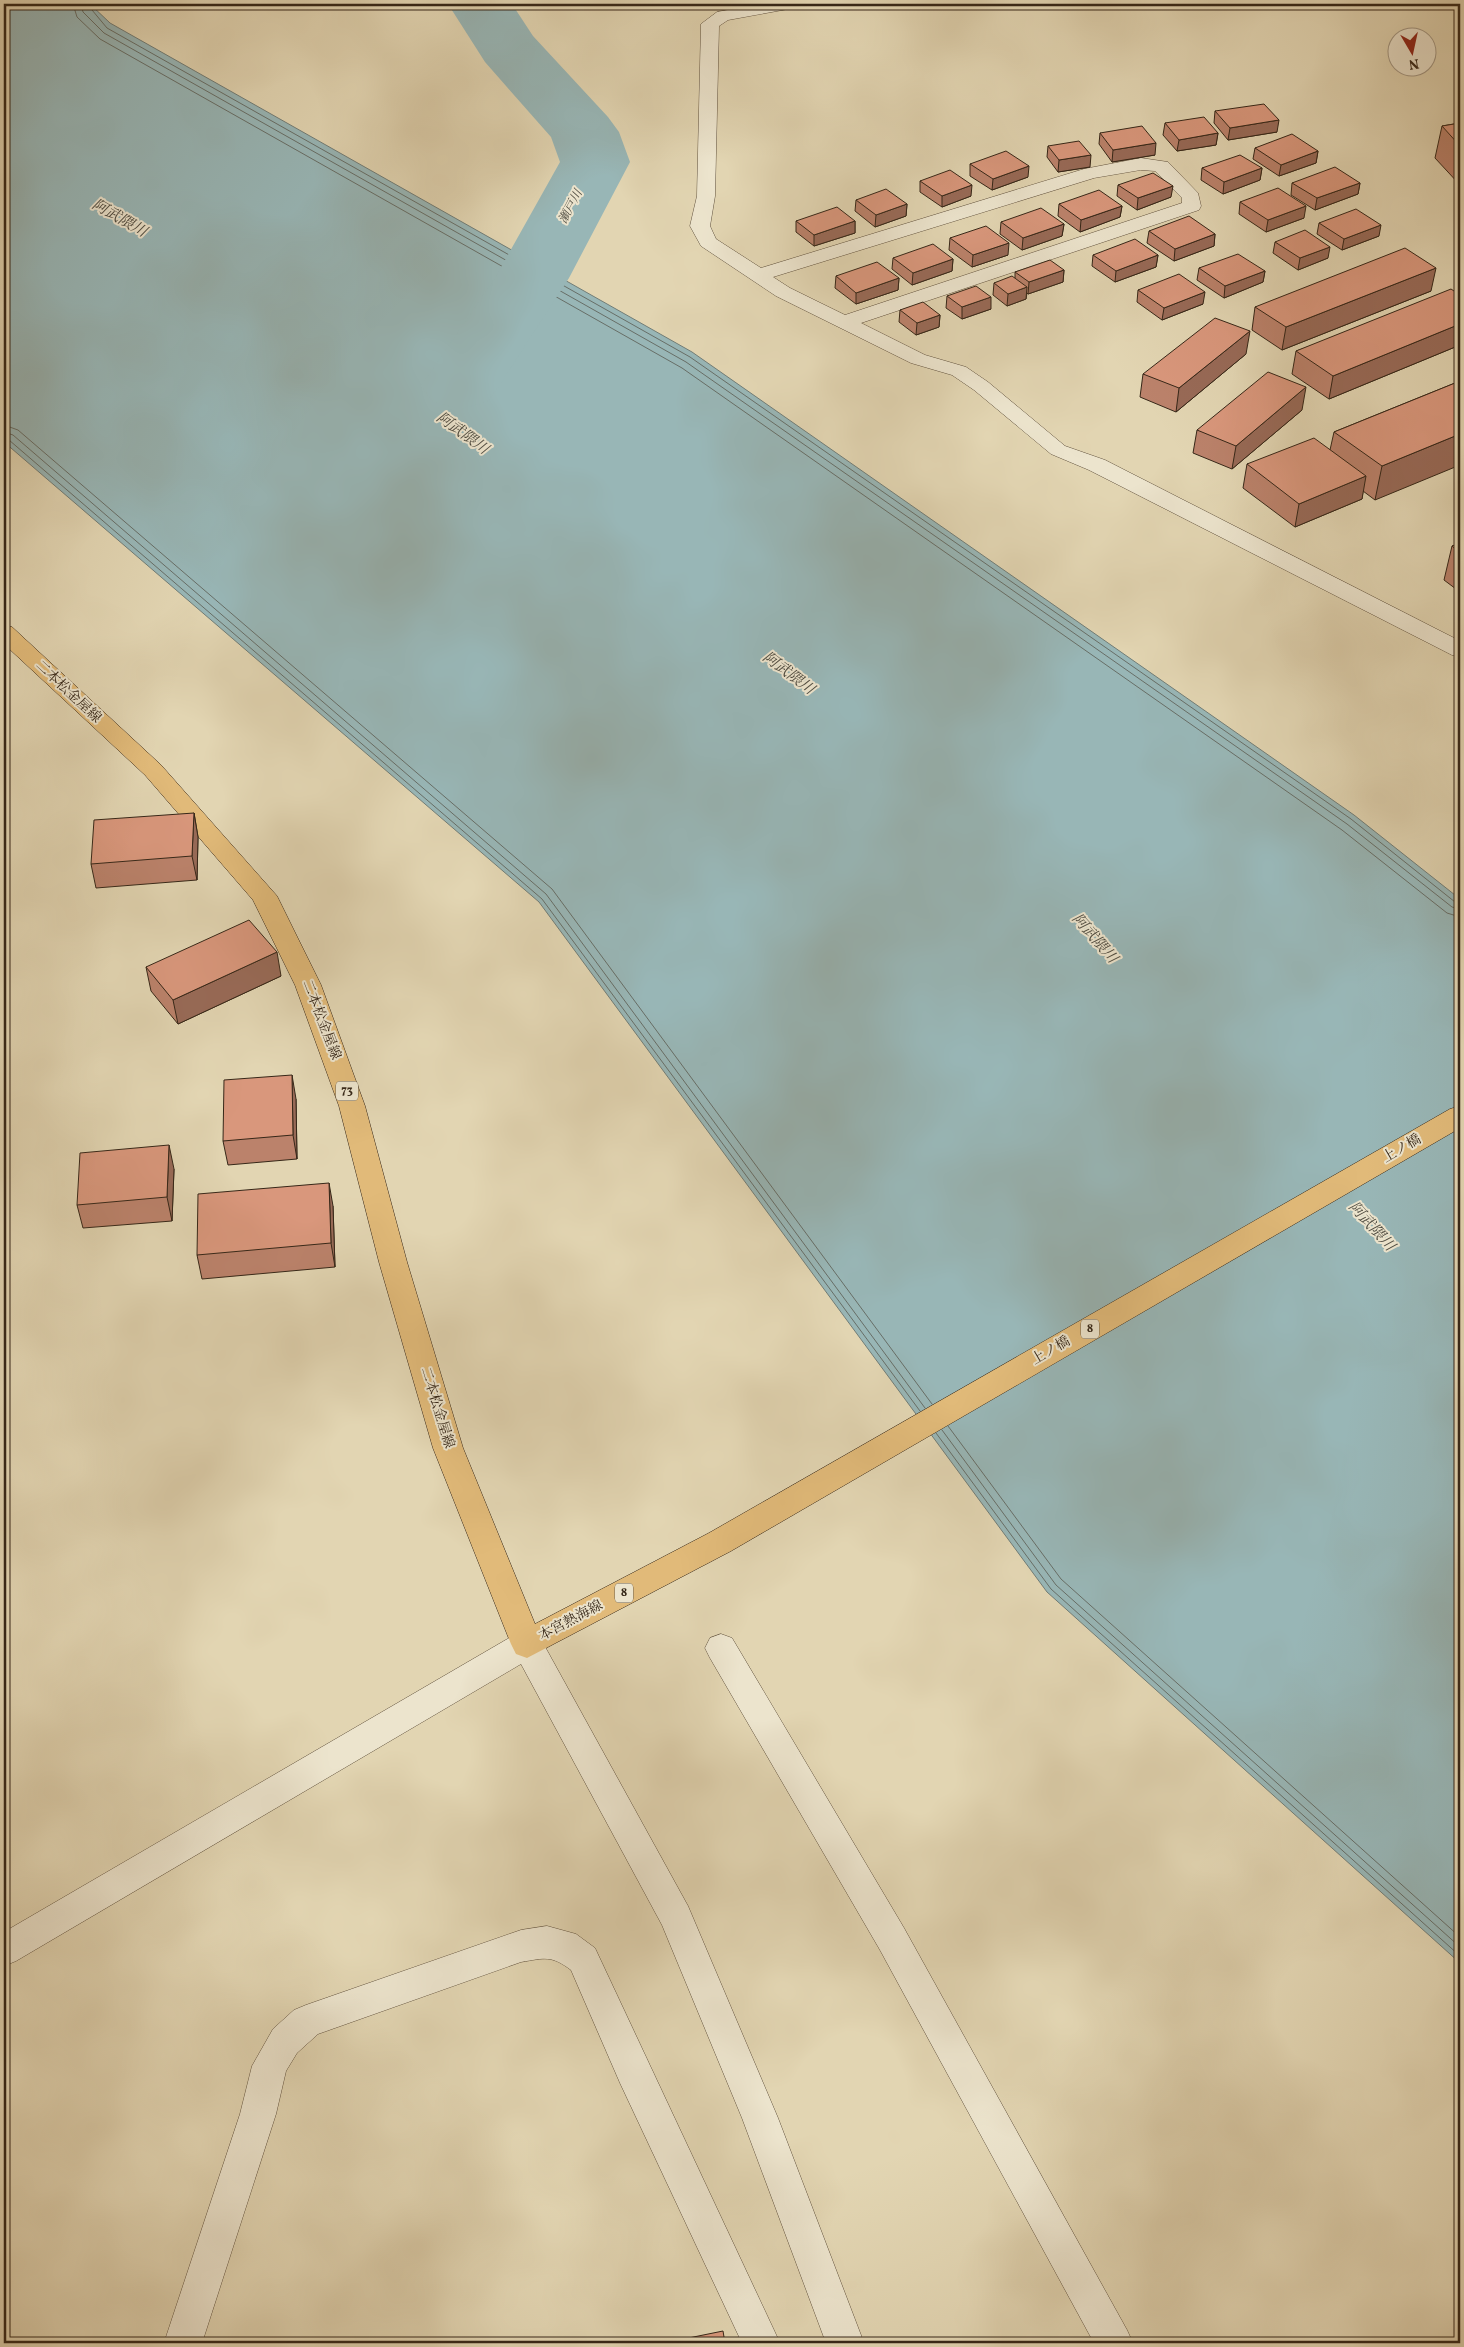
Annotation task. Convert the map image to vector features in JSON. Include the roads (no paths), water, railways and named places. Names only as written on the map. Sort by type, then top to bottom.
[{"type":"main road","name":"二本松金屋線","points":[[4,632],[153,770],[264,896],[308,985],[352,1106],[393,1262],[448,1448],[527,1644]]},
{"type":"main road","name":"上ノ橋","points":[[720,1542],[1460,1116]]},
{"type":"main road","name":"本宮熱海線","points":[[527,1644],[720,1542]]},
{"type":"street","points":[[788,4],[723,16],[710,24],[706,196],[700,226],[708,242],[783,292],[918,359],[959,371],[982,386],[1058,450],[1097,465],[1460,650]]},
{"type":"street","points":[[759,276],[1099,172],[1141,164],[1160,166],[1192,197],[1192,206],[1182,211],[844,322]]},
{"type":"street","points":[[4,1950],[527,1644],[676,1917],[760,2118],[845,2343]]},
{"type":"street","points":[[721,1648],[892,1938],[1114,2343]]},
{"type":"street","points":[[183,2343],[258,2114],[270,2066],[285,2041],[306,2022],[521,1946],[547,1942],[564,1945],[583,1959],[633,2071],[698,2205],[761,2343]]},
{"type":"water","name":"阿武隈川","points":[[4,4],[90,4],[110,23],[692,352],[1354,815],[1460,899],[1460,1963],[1047,1592],[539,902],[4,442]]},
{"type":"waterway","name":"瀬戸川","points":[[460,386],[532,278],[595,162],[584,132],[508,48],[480,4]]}]
